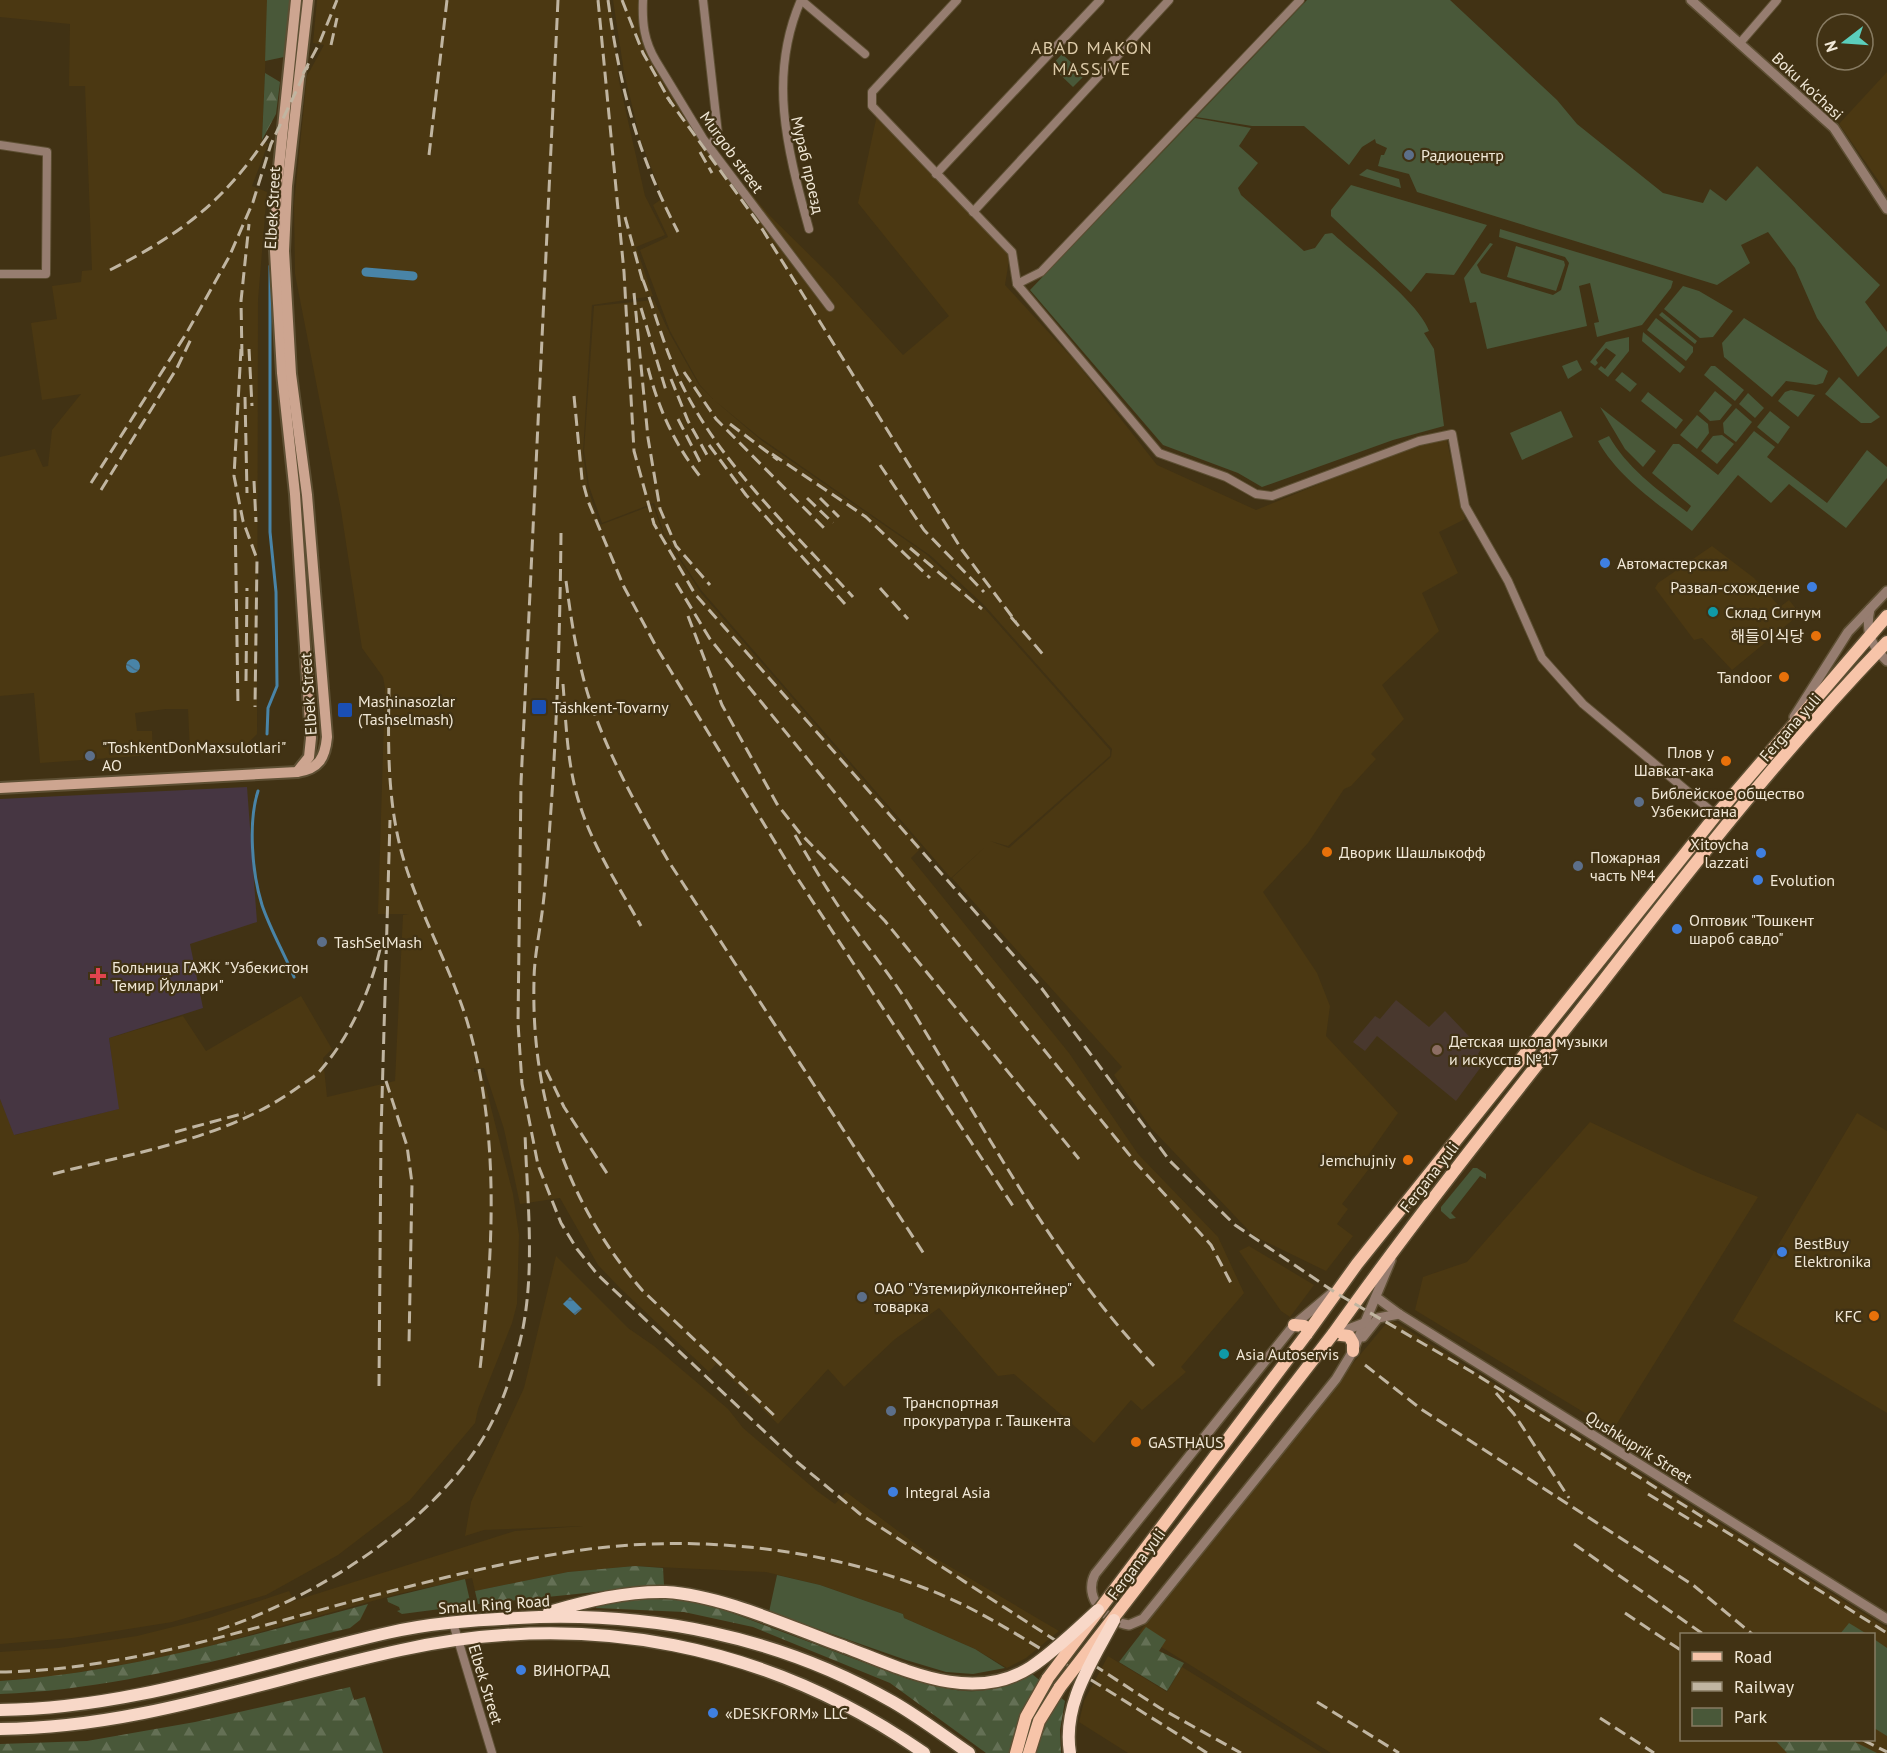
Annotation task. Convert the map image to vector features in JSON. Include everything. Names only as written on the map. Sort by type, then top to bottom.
[{"type":"highway","points":[[530,1617],[597,1598],[651,1592],[684,1594],[738,1609],[912,1673],[942,1681],[969,1684],[993,1682],[1031,1666],[1098,1610]]},
{"type":"highway","name":"Small Ring Road","points":[[0,1710],[54,1706],[138,1694],[191,1683],[388,1633],[453,1623],[530,1617],[588,1616],[630,1619],[717,1633],[770,1647],[879,1694],[969,1753]]},
{"type":"highway","points":[[1070,1753],[1069,1722],[1074,1699],[1114,1620]]},
{"type":"highway","name":"Small Ring Road","points":[[0,1729],[89,1724],[147,1714],[364,1659],[457,1639],[532,1632],[570,1633],[648,1642],[723,1656],[776,1672],[826,1694],[886,1727],[924,1753]]},
{"type":"main road","name":"Elbek Street","points":[[296,0],[277,187],[275,251],[282,373],[295,494],[311,738],[309,757],[297,771]]},
{"type":"main road","name":"Elbek Street","points":[[297,771],[307,770],[319,764],[325,754],[327,737],[307,495],[291,374],[284,251],[287,186],[308,0]]},
{"type":"main road","name":"Fergana yuli","points":[[1016,1753],[1023,1725],[1038,1693],[1342,1285],[1716,814],[1887,616]]},
{"type":"main road","name":"Fergana yuli","points":[[1029,1753],[1035,1729],[1047,1704],[1333,1334],[1399,1242],[1682,879],[1887,642]]},
{"type":"main road","points":[[0,788],[297,771]]},
{"type":"main road","points":[[1294,1326],[1304,1326],[1306,1335]]},
{"type":"main road","points":[[1333,1334],[1349,1336],[1353,1343],[1353,1351]]},
{"type":"street","name":"Murgob street","points":[[643,0],[645,37],[662,71],[704,140],[830,307]]},
{"type":"street","name":"Murgob street","points":[[703,0],[706,49],[718,134],[712,143]]},
{"type":"street","name":"Мураб проезд","points":[[809,229],[786,139],[782,109],[785,50],[801,0],[865,54]]},
{"type":"street","points":[[957,0],[872,92],[871,99],[876,112],[1012,252],[1017,284],[1159,453],[1226,477],[1256,494],[1280,494],[1419,441],[1452,434],[1466,506],[1508,581],[1542,658],[1583,704],[1716,814]]},
{"type":"street","points":[[936,174],[1101,0]]},
{"type":"street","points":[[973,212],[1169,0]]},
{"type":"street","points":[[1017,284],[1041,272],[1300,0]]},
{"type":"street","name":"Boku ko'chasi","points":[[1691,0],[1834,128],[1887,209]]},
{"type":"street","points":[[1740,43],[1777,0]]},
{"type":"street","points":[[0,145],[47,152],[46,274],[0,274]]},
{"type":"street","name":"Fergana yuli","points":[[1778,743],[1848,632],[1887,591]]},
{"type":"street","points":[[1870,609],[1869,636],[1882,650],[1887,661]]},
{"type":"street","points":[[1353,1351],[1399,1242]]},
{"type":"street","points":[[1342,1285],[1294,1326],[1095,1574],[1091,1586],[1092,1595],[1101,1610],[1113,1619],[1129,1625],[1143,1619],[1336,1378],[1378,1318]]},
{"type":"street","name":"Qushkuprik Street","points":[[1376,1297],[1399,1314],[1887,1619]]},
{"type":"street","points":[[1333,1334],[1378,1318],[1399,1314]]},
{"type":"street","points":[[1861,1602],[1887,1609]]},
{"type":"street","name":"Elbek Street","points":[[453,1623],[492,1753]]},
{"type":"shaded area","points":[[0,0],[268,0],[262,140],[268,144],[252,186],[267,192],[258,300],[257,734],[242,749],[190,752],[188,709],[166,709],[135,713],[137,731],[152,731],[153,755],[40,763],[34,693],[0,696],[0,457],[35,449],[43,467],[48,466],[52,430],[81,394],[42,400],[31,323],[57,319],[52,286],[81,282],[82,271],[92,270],[85,86],[69,86],[70,24],[0,17]]},
{"type":"shaded area","points":[[317,0],[610,0],[619,81],[645,196],[665,235],[636,247],[653,296],[592,305],[583,453],[588,489],[600,525],[653,505],[663,534],[701,593],[922,847],[911,858],[1069,1053],[1138,1154],[1218,1237],[1244,1293],[1181,1367],[1186,1372],[1142,1410],[1131,1400],[1094,1443],[1014,1374],[998,1376],[939,1308],[895,1339],[844,1387],[828,1369],[778,1424],[716,1364],[709,1372],[620,1288],[598,1265],[560,1198],[520,1204],[504,1129],[484,1068],[474,1068],[474,1072],[481,1071],[487,1092],[513,1194],[519,1235],[517,1304],[512,1323],[478,1409],[475,1423],[410,1500],[338,1555],[266,1595],[172,1622],[72,1638],[0,1644],[0,1099],[15,1135],[118,1109],[109,1038],[183,1016],[206,1051],[301,996],[332,1049],[323,1058],[327,1097],[395,1081],[403,915],[409,914],[378,914],[385,688],[383,677],[362,648],[341,510],[295,274],[294,204],[307,76],[324,45],[313,43]]},
{"type":"shaded area","points":[[613,0],[648,0],[648,40],[708,142],[769,215],[834,279],[903,355],[949,316],[858,203],[877,115],[1010,254],[1005,285],[1076,362],[1157,465],[1256,510],[1407,448],[1446,437],[1465,519],[1439,532],[1458,573],[1422,593],[1439,631],[1382,685],[1404,719],[1371,754],[1376,759],[1351,786],[1344,789],[1308,843],[1263,892],[1317,973],[1330,1006],[1326,1036],[1398,1113],[1362,1164],[1368,1170],[1342,1204],[1348,1209],[1337,1224],[1353,1236],[1326,1271],[1254,1236],[1151,1128],[1114,1075],[1122,1067],[952,878],[985,847],[951,878],[701,590],[664,534],[654,503],[602,523],[589,486],[584,451],[594,306],[654,300],[670,334],[699,385],[713,399],[700,385],[670,331],[640,250],[668,237],[653,205],[663,198],[640,139],[624,72]],"holes":[[[714,400],[759,437],[931,556],[985,606],[1112,749],[1111,757],[1009,848],[990,841],[1008,846],[1110,756],[1110,750],[984,608],[926,554],[761,440]]]},
{"type":"shaded area","points":[[1887,72],[1887,193],[1839,124]]},
{"type":"shaded area","points":[[1712,546],[1754,578],[1780,607],[1789,600],[1800,614],[1732,670],[1702,638],[1694,640],[1655,588],[1658,583]]},
{"type":"shaded area","name":"Больница ГАЖК \"Узбекистон Темир Йуллари\"","points":[[247,787],[257,922],[190,944],[203,1008],[109,1038],[119,1109],[14,1135],[0,1099],[0,799]]},
{"type":"shaded area","name":"Детская школа музыки и искусств №17","points":[[1396,1000],[1429,1027],[1445,1011],[1481,1049],[1478,1054],[1486,1060],[1456,1101],[1377,1036],[1365,1051],[1353,1042],[1375,1016],[1380,1019]]},
{"type":"shaded area","points":[[1857,1113],[1887,1131],[1887,1413],[1733,1321]]},
{"type":"shaded area","points":[[1590,1122],[1698,1173],[1758,1197],[1613,1430],[1415,1310],[1423,1277],[1467,1262]]},
{"type":"shaded area","points":[[1249,1246],[1314,1285],[1290,1317],[1281,1311],[1239,1251]]},
{"type":"shaded area","points":[[556,1256],[628,1328],[654,1346],[728,1409],[743,1428],[817,1491],[835,1504],[846,1492],[930,1555],[1059,1631],[1026,1658],[1007,1668],[975,1649],[904,1618],[903,1614],[820,1585],[766,1572],[635,1566],[568,1572],[475,1591],[472,1578],[398,1594],[177,1655],[57,1676],[0,1681],[0,1652],[58,1648],[137,1636],[209,1618],[289,1591],[294,1601],[515,1531],[583,1526],[484,1530],[465,1536],[471,1502],[524,1388]]},
{"type":"shaded area","points":[[1390,1319],[1887,1628],[1887,1753],[1331,1753],[1139,1633],[1215,1528]]},
{"type":"shaded area","points":[[1108,1656],[1167,1692],[1182,1667],[1322,1753],[1128,1753],[1079,1722],[1084,1701]]},
{"type":"green space","points":[[267,0],[291,0],[284,57],[265,61]]},
{"type":"green space","points":[[1307,0],[1450,0],[1557,100],[1577,124],[1663,193],[1703,203],[1710,189],[1726,201],[1757,166],[1880,285],[1865,302],[1887,332],[1887,346],[1858,377],[1817,318],[1795,268],[1768,232],[1741,245],[1750,263],[1717,285],[1417,192],[1409,174],[1378,166],[1381,155],[1384,155],[1387,148],[1376,143],[1375,139],[1362,147],[1349,165],[1304,126],[1252,126],[1196,117]]},
{"type":"green space","points":[[1062,54],[1085,75],[1073,87],[1051,66]]},
{"type":"green space","points":[[265,73],[280,82],[276,114],[262,140]]},
{"type":"green space","points":[[1195,118],[1251,128],[1239,146],[1258,163],[1238,188],[1241,195],[1304,251],[1315,248],[1325,234],[1332,233],[1386,279],[1423,319],[1429,331],[1424,333],[1434,349],[1444,426],[1393,440],[1262,487],[1238,473],[1163,445],[1030,290]]},
{"type":"green space","points":[[1367,169],[1399,179],[1401,188],[1359,175]]},
{"type":"green space","points":[[1351,185],[1487,225],[1454,275],[1426,273],[1411,292],[1331,216],[1331,210]]},
{"type":"green space","points":[[1500,229],[1673,281],[1671,288],[1642,325],[1597,337],[1594,323],[1599,322],[1590,283],[1579,286],[1587,326],[1487,349],[1476,302],[1470,303],[1464,278],[1490,243],[1493,244],[1477,265],[1481,273],[1553,295],[1561,290],[1569,263],[1565,257],[1499,237]]},
{"type":"green space","points":[[1516,246],[1564,261],[1565,265],[1556,291],[1507,277]]},
{"type":"green space","points":[[1683,286],[1699,291],[1733,311],[1713,337],[1700,338],[1664,309]]},
{"type":"green space","points":[[1662,312],[1697,341],[1695,344],[1659,315]]},
{"type":"green space","points":[[1656,318],[1693,347],[1693,352],[1686,361],[1647,330]]},
{"type":"green space","points":[[1744,318],[1828,371],[1823,383],[1816,385],[1786,381],[1772,397],[1724,357],[1722,343]]},
{"type":"green space","points":[[1643,332],[1685,367],[1680,373],[1642,341]]},
{"type":"green space","points":[[1629,337],[1629,351],[1608,377],[1598,369],[1601,366],[1605,369],[1616,355],[1606,348],[1596,360],[1598,363],[1595,366],[1590,362],[1606,342]]},
{"type":"green space","points":[[1577,360],[1582,370],[1568,379],[1562,366]]},
{"type":"green space","points":[[1711,366],[1715,366],[1744,390],[1735,401],[1704,375]]},
{"type":"green space","points":[[1622,372],[1637,384],[1630,392],[1615,380]]},
{"type":"green space","points":[[1839,377],[1880,417],[1871,423],[1861,423],[1825,394]]},
{"type":"green space","points":[[1791,390],[1815,395],[1798,417],[1778,401],[1785,392]]},
{"type":"green space","points":[[1715,391],[1732,405],[1720,420],[1710,421],[1699,411]]},
{"type":"green space","points":[[1648,392],[1683,420],[1676,429],[1641,401]]},
{"type":"green space","points":[[1748,393],[1764,408],[1755,418],[1739,404]]},
{"type":"green space","points":[[1600,407],[1656,451],[1643,467],[1625,449]]},
{"type":"green space","points":[[1736,408],[1752,422],[1736,442],[1724,433],[1723,423]]},
{"type":"green space","points":[[1561,411],[1573,437],[1522,460],[1510,433]]},
{"type":"green space","points":[[1770,411],[1790,427],[1778,444],[1757,427]]},
{"type":"green space","points":[[1697,415],[1708,424],[1709,433],[1697,449],[1680,435]]},
{"type":"green space","points":[[1754,431],[1775,447],[1767,457],[1827,503],[1867,450],[1887,467],[1887,478],[1846,528],[1789,484],[1771,503],[1738,475],[1692,531],[1628,479],[1598,441],[1609,436],[1616,448],[1634,468],[1654,487],[1687,512],[1691,506],[1652,473],[1673,444],[1679,444],[1718,475]]},
{"type":"green space","points":[[1722,435],[1734,444],[1717,464],[1701,451],[1713,436]]},
{"type":"green space","points":[[1473,1168],[1486,1174],[1486,1179],[1480,1176],[1451,1213],[1456,1218],[1450,1219],[1441,1211],[1441,1207]]},
{"type":"green space","points":[[635,1566],[663,1568],[664,1585],[478,1604],[475,1591],[568,1572]]},
{"type":"green space","points":[[777,1575],[820,1585],[903,1614],[904,1618],[975,1649],[1005,1668],[973,1674],[946,1672],[769,1612]]},
{"type":"green space","points":[[465,1579],[471,1605],[402,1614],[397,1611],[400,1610],[399,1607],[388,1602],[387,1598]]},
{"type":"green space","points":[[680,1598],[711,1605],[908,1679],[943,1688],[984,1690],[1014,1682],[1032,1674],[1065,1701],[1060,1730],[1061,1753],[986,1753],[890,1683],[753,1627],[684,1612],[596,1608],[596,1603]]},
{"type":"green space","points":[[368,1604],[360,1620],[350,1628],[176,1670],[88,1686],[0,1694],[0,1681],[94,1670],[186,1652]]},
{"type":"green space","points":[[1849,1623],[1865,1633],[1841,1633]]},
{"type":"green space","points":[[1146,1627],[1166,1640],[1159,1651],[1184,1663],[1167,1691],[1119,1662]]},
{"type":"green space","points":[[1875,1640],[1887,1648],[1887,1736],[1875,1729]]},
{"type":"green space","points":[[350,1687],[354,1700],[365,1697],[383,1753],[0,1753],[0,1744],[87,1741],[195,1722]]},
{"type":"green space","points":[[1776,1741],[1853,1741],[1877,1753],[1787,1753]]},
{"type":"water","points":[[133,659],[138,661],[140,666],[138,671],[133,673],[128,671],[126,666],[128,661]]},
{"type":"water","points":[[570,1297],[582,1309],[575,1315],[563,1304]]},
{"type":"waterway","points":[[267,734],[268,708],[277,686],[276,592],[270,532],[270,266]]},
{"type":"waterway","points":[[366,272],[413,276]]},
{"type":"waterway","points":[[258,791],[252,832],[256,878],[265,914],[294,977]]},
{"type":"railway","points":[[303,74],[319,44],[337,0]]},
{"type":"railway","points":[[429,155],[447,0]]},
{"type":"railway","points":[[558,0],[521,783],[518,1023],[522,1084],[538,1165],[561,1223],[577,1249],[598,1275],[797,1462],[860,1514],[1160,1708],[1241,1753]]},
{"type":"railway","points":[[598,0],[624,272],[634,451],[654,524],[695,594],[1037,982],[1170,1161],[1235,1225],[1336,1293],[1472,1372],[1887,1633]]},
{"type":"railway","points":[[608,0],[618,62],[632,119],[651,175],[678,232]]},
{"type":"railway","points":[[622,0],[643,53],[671,103]]},
{"type":"railway","points":[[331,45],[337,18]]},
{"type":"railway","points":[[91,483],[186,334],[229,257],[253,202],[271,144],[308,66]]},
{"type":"railway","points":[[667,97],[759,224],[962,550],[1016,622]]},
{"type":"railway","points":[[110,270],[181,228],[220,196],[271,131]]},
{"type":"railway","points":[[700,152],[712,173]]},
{"type":"railway","points":[[625,217],[644,286]]},
{"type":"railway","points":[[242,356],[241,301],[249,224]]},
{"type":"railway","points":[[643,280],[671,361],[699,416],[760,497],[853,597]]},
{"type":"railway","points":[[634,293],[648,438],[660,509],[676,546],[710,585]]},
{"type":"railway","points":[[641,308],[667,394]]},
{"type":"railway","points":[[101,490],[177,368],[191,339]]},
{"type":"railway","points":[[241,349],[234,476],[243,521],[257,559],[255,707]]},
{"type":"railway","points":[[249,349],[252,406]]},
{"type":"railway","points":[[648,368],[669,427],[684,454],[703,480]]},
{"type":"railway","points":[[684,372],[716,419],[826,530]]},
{"type":"railway","points":[[671,379],[688,421],[707,455]]},
{"type":"railway","points":[[574,396],[582,479],[588,501],[624,587],[658,650],[792,870],[1015,1209]]},
{"type":"railway","points":[[245,397],[247,493]]},
{"type":"railway","points":[[678,419],[700,462]]},
{"type":"railway","points":[[730,424],[778,460]]},
{"type":"railway","points":[[709,445],[746,495],[845,604]]},
{"type":"railway","points":[[772,454],[866,517],[930,578]]},
{"type":"railway","points":[[880,465],[924,530],[984,592]]},
{"type":"railway","points":[[254,481],[256,522]]},
{"type":"railway","points":[[807,498],[833,523]]},
{"type":"railway","points":[[820,498],[839,517]]},
{"type":"railway","points":[[235,509],[238,707]]},
{"type":"railway","points":[[561,533],[558,678],[552,787],[546,879],[534,981],[539,1066],[547,1106],[558,1146],[574,1184],[615,1256],[642,1290],[778,1419]]},
{"type":"railway","points":[[910,548],[982,609]]},
{"type":"railway","points":[[566,581],[577,649],[589,699],[611,753],[639,809],[669,862],[926,1257]]},
{"type":"railway","points":[[676,583],[710,639],[1136,1163],[1211,1245],[1231,1283]]},
{"type":"railway","points":[[246,681],[247,588]]},
{"type":"railway","points":[[880,588],[908,619]]},
{"type":"railway","points":[[688,616],[722,705],[777,804],[799,832],[885,921],[1079,1159]]},
{"type":"railway","points":[[1011,617],[1046,658]]},
{"type":"railway","points":[[563,684],[569,756],[583,816],[614,880],[641,926]]},
{"type":"railway","points":[[389,688],[390,777],[399,842],[419,904],[453,981],[467,1021],[478,1064],[485,1107],[489,1150],[491,1238],[480,1369]]},
{"type":"railway","points":[[379,1386],[381,1134],[390,820]]},
{"type":"railway","points":[[795,835],[838,906],[909,1005],[994,1147],[1054,1241],[1086,1286],[1158,1370]]},
{"type":"railway","points":[[53,1174],[148,1151],[210,1132],[270,1105],[311,1078],[330,1058],[350,1028],[365,996],[381,945]]},
{"type":"railway","points":[[546,1070],[564,1107],[610,1178]]},
{"type":"railway","points":[[386,1081],[407,1146],[412,1183],[409,1345]]},
{"type":"railway","points":[[175,1132],[245,1113]]},
{"type":"railway","points":[[218,1630],[293,1599],[368,1554],[403,1528],[435,1499],[462,1468],[485,1435],[498,1410],[512,1370],[527,1304],[529,1231],[525,1133]]},
{"type":"railway","points":[[1365,1365],[1421,1409],[1693,1585],[1751,1633]]},
{"type":"railway","points":[[1496,1393],[1514,1414],[1569,1498]]},
{"type":"railway","points":[[1648,1494],[1702,1527]]},
{"type":"railway","points":[[0,1672],[47,1670],[140,1656],[186,1646],[418,1584],[543,1556],[613,1546],[706,1544],[799,1554],[845,1563],[932,1591],[982,1614],[1207,1753]]},
{"type":"railway","points":[[1574,1544],[1702,1633]]},
{"type":"railway","points":[[1625,1613],[1680,1650]]},
{"type":"railway","points":[[1317,1702],[1399,1753]]},
{"type":"railway","points":[[1600,1718],[1654,1753]]},
{"type":"railway","points":[[1865,1741],[1887,1752]]},
{"type":"place","name":"Радиоцентр","points":[[1409,155]]},
{"type":"place","name":"Автомастерская","points":[[1605,563]]},
{"type":"place","name":"Развал-схождение","points":[[1812,587]]},
{"type":"place","name":"Склад Сигнум","points":[[1713,612]]},
{"type":"place","name":"해들이식당","points":[[1816,636]]},
{"type":"place","name":"Tandoor","points":[[1784,677]]},
{"type":"place","name":"Tashkent-Tovarny","points":[[539,707]]},
{"type":"place","name":"Mashinasozlar (Tashselmash)","points":[[345,710]]},
{"type":"place","name":"\"ToshkentDonMaxsulotlari\" AO","points":[[90,756]]},
{"type":"place","name":"Плов у Шавкат-ака","points":[[1726,761]]},
{"type":"place","name":"Библейское общество Узбекистана","points":[[1639,802]]},
{"type":"place","name":"Дворик Шашлыкофф","points":[[1327,852]]},
{"type":"place","name":"Xitoycha lazzati","points":[[1761,853]]},
{"type":"place","name":"Пожарная часть №4","points":[[1578,866]]},
{"type":"place","name":"Evolution","points":[[1758,880]]},
{"type":"place","name":"Оптовик \"Тошкент шароб савдо\"","points":[[1677,929]]},
{"type":"place","name":"TashSelМash","points":[[322,942]]},
{"type":"place","name":"Больница ГАЖК \"Узбекистон Темир Йуллари\"","points":[[98,976]]},
{"type":"place","name":"Детская школа музыки и искусств №17","points":[[1437,1050]]},
{"type":"place","name":"Jemchujniy","points":[[1408,1160]]},
{"type":"place","name":"BestBuy Elektronika","points":[[1782,1252]]},
{"type":"place","name":"ОАО \"Узтемирйулконтейнер\" товарка","points":[[862,1297]]},
{"type":"place","name":"KFC","points":[[1874,1316]]},
{"type":"place","name":"Asia Autoservis","points":[[1224,1354]]},
{"type":"place","name":"Транспортная прокуратура г. Ташкента","points":[[891,1411]]},
{"type":"place","name":"GASTHAUS","points":[[1136,1442]]},
{"type":"place","name":"Integral Asia","points":[[893,1492]]},
{"type":"place","name":"ВИНОГРАД","points":[[521,1670]]},
{"type":"place","name":"«DESKFORM» LLC","points":[[713,1713]]},
{"type":"district","name":"ABAD MAKON MASSIVE","points":[[1092,58]]}]
